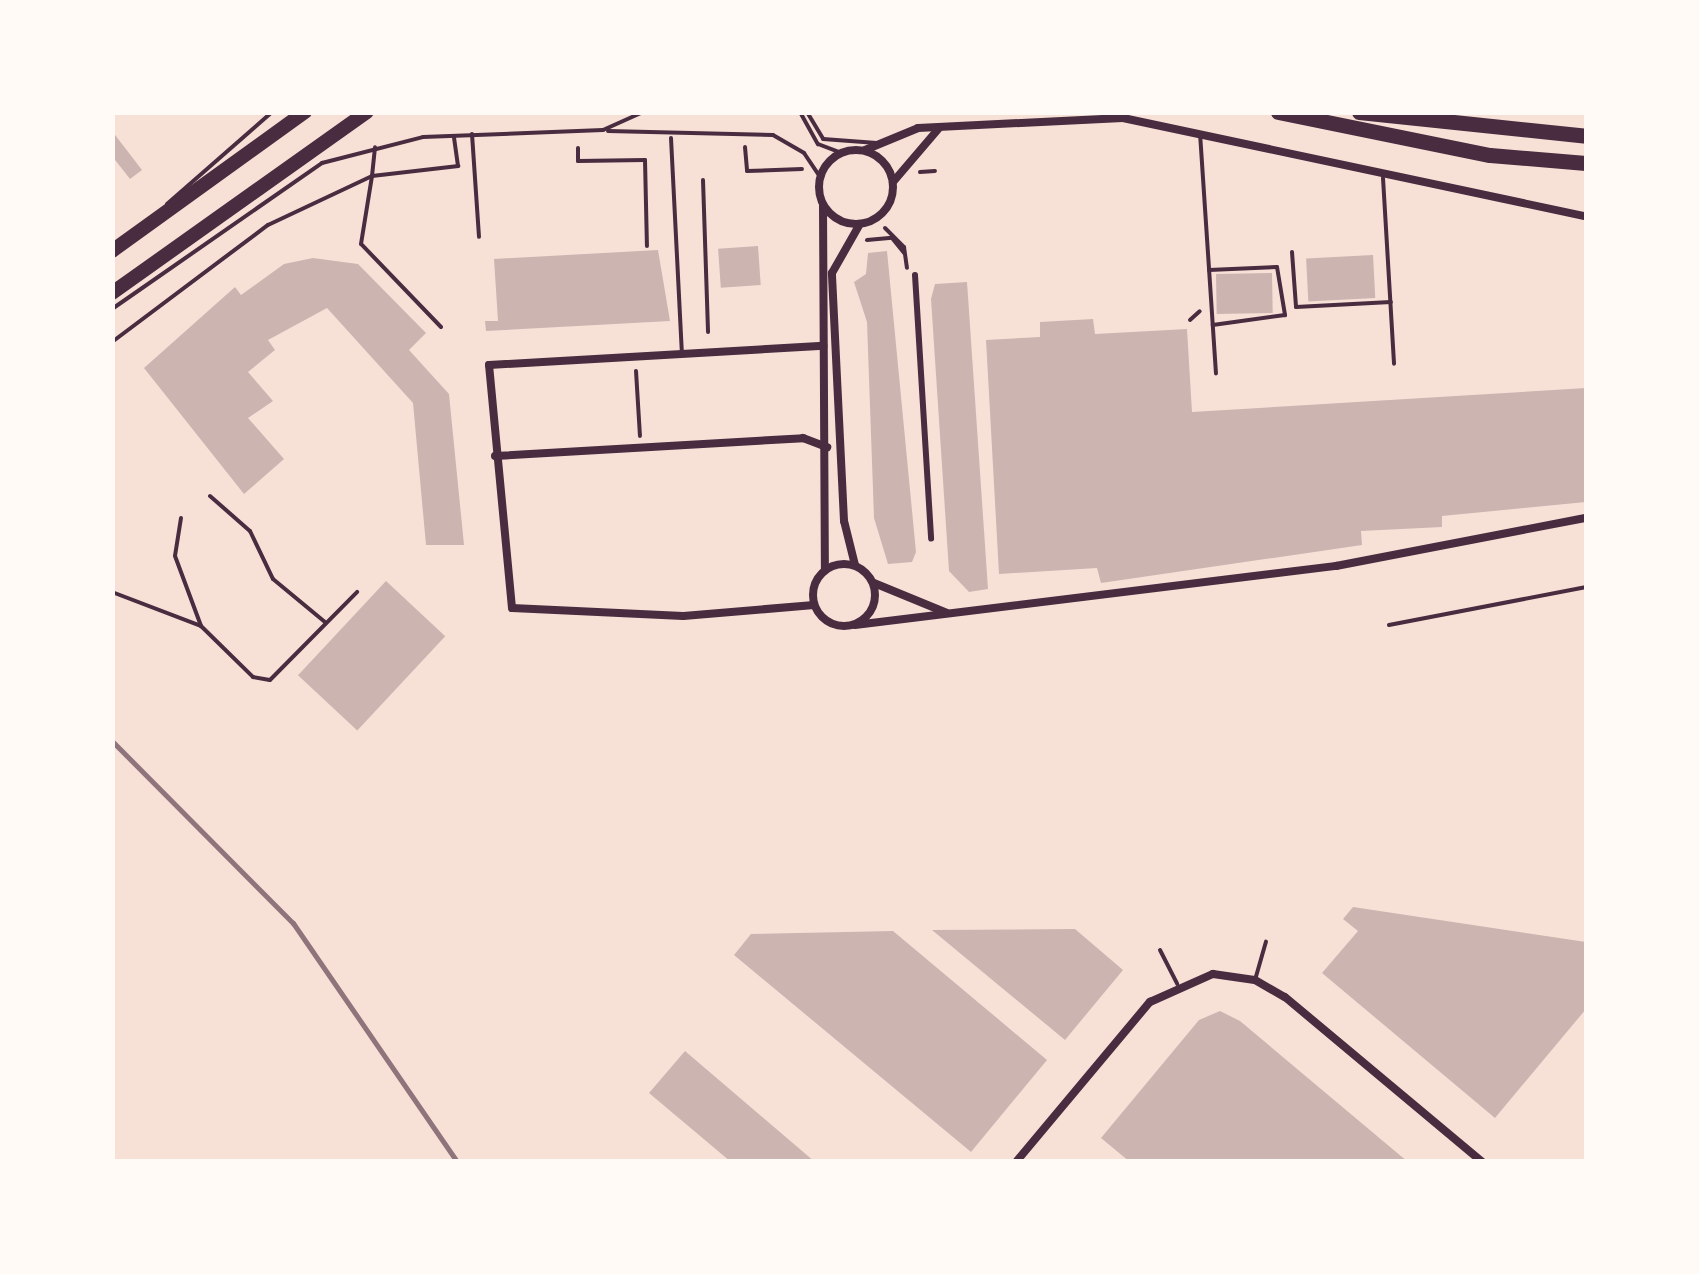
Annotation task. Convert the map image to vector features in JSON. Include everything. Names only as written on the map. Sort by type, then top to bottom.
[{"type":"highway","points":[[112,251],[305,112]]},
{"type":"highway","points":[[112,293],[367,112]]},
{"type":"highway","points":[[1278,112],[1490,155],[1586,163]]},
{"type":"highway","points":[[1358,112],[1586,136]]},
{"type":"street","points":[[814,606],[825,569],[827,447],[820,178],[841,152],[865,150],[940,127],[1123,118],[1384,178],[1586,216]]},
{"type":"street","points":[[940,127],[894,182],[884,212],[860,224],[832,273],[844,521],[855,566],[874,583],[951,614]]},
{"type":"street","points":[[865,150],[894,182]]},
{"type":"street","points":[[823,206],[860,224]]},
{"type":"street","points":[[916,275],[931,539]]},
{"type":"street","points":[[814,606],[683,616],[519,611],[504,594],[489,365],[822,346]]},
{"type":"street","points":[[495,456],[803,438],[827,447]]},
{"type":"street","points":[[814,606],[830,624],[855,625],[1336,566],[1586,518]]},
{"type":"street","points":[[825,569],[855,566]]},
{"type":"street","points":[[855,625],[869,616],[874,583]]},
{"type":"street","points":[[1016,1162],[1150,1002],[1177,984],[1213,974],[1255,980],[1482,1162]]},
{"type":"lane","points":[[154,222],[183,183],[272,112]]},
{"type":"lane","points":[[603,130],[643,112]]},
{"type":"lane","points":[[800,112],[818,144],[841,152]]},
{"type":"lane","points":[[808,112],[823,139],[882,144]]},
{"type":"lane","points":[[112,309],[290,181],[375,147],[454,135],[603,130],[671,138],[773,135],[804,153],[820,178]]},
{"type":"lane","points":[[1200,133],[1216,373]]},
{"type":"lane","points":[[472,134],[479,237]]},
{"type":"lane","points":[[112,342],[268,225],[372,176],[458,166],[454,135]]},
{"type":"lane","points":[[671,138],[682,354]]},
{"type":"lane","points":[[375,147],[361,244],[441,327]]},
{"type":"lane","points":[[1384,178],[1394,364]]},
{"type":"lane","points":[[1292,252],[1296,307],[1391,302]]},
{"type":"lane","points":[[1209,270],[1277,267],[1285,315],[1213,325]]},
{"type":"lane","points":[[1255,980],[1266,942]]},
{"type":"lane","points":[[1160,950],[1177,984]]},
{"type":"path","points":[[745,146],[746,171],[802,169]]},
{"type":"path","points":[[578,148],[578,161],[645,160],[647,246]]},
{"type":"path","points":[[918,172],[935,171]]},
{"type":"path","points":[[702,180],[708,332]]},
{"type":"path","points":[[867,240],[892,238],[906,253],[885,228]]},
{"type":"path","points":[[1190,320],[1199,306]]},
{"type":"path","points":[[636,371],[640,439]]},
{"type":"path","points":[[210,496],[250,531],[273,579],[326,623]]},
{"type":"path","points":[[181,518],[174,556],[201,626]]},
{"type":"path","points":[[1390,625],[1586,587]]},
{"type":"path","points":[[112,592],[201,626],[253,677],[270,680],[357,592]]},
{"type":"building","points":[[112,131],[142,170],[130,179],[112,156]]},
{"type":"building","points":[[758,246],[761,285],[721,288],[718,249]]},
{"type":"building","points":[[658,250],[670,321],[486,331],[485,321],[498,321],[494,259]]},
{"type":"building","points":[[887,251],[916,552],[912,562],[888,564],[874,518],[867,322],[854,282],[866,274],[868,253]]},
{"type":"building","points":[[1373,255],[1375,298],[1308,301],[1306,259]]},
{"type":"building","points":[[313,258],[358,264],[426,333],[409,350],[449,394],[464,545],[426,545],[413,403],[327,308],[268,340],[275,350],[248,372],[273,401],[248,418],[284,459],[244,494],[144,368],[235,287],[241,295],[284,264]]},
{"type":"building","points":[[1272,273],[1273,313],[1217,314],[1216,274]]},
{"type":"building","points":[[967,282],[988,589],[969,592],[949,571],[931,299],[935,284]]},
{"type":"building","points":[[1093,319],[1095,334],[1187,329],[1192,412],[1586,388],[1586,502],[1442,516],[1442,527],[1361,531],[1362,545],[1101,583],[1097,568],[999,574],[986,340],[1040,337],[1040,322]]},
{"type":"building","points":[[386,581],[445,636],[357,731],[298,675]]},
{"type":"building","points":[[1353,907],[1586,942],[1586,1009],[1495,1118],[1322,973],[1358,931],[1343,919]]},
{"type":"building","points":[[1075,929],[1123,970],[1065,1040],[932,930]]},
{"type":"building","points":[[893,931],[1047,1060],[971,1152],[734,955],[751,934]]},
{"type":"building","points":[[1220,1011],[1240,1021],[1408,1162],[1130,1162],[1101,1138],[1199,1020]]},
{"type":"building","points":[[685,1051],[815,1162],[731,1162],[649,1093]]},
{"type":"railway","points":[[112,741],[293,923],[457,1162]]}]
